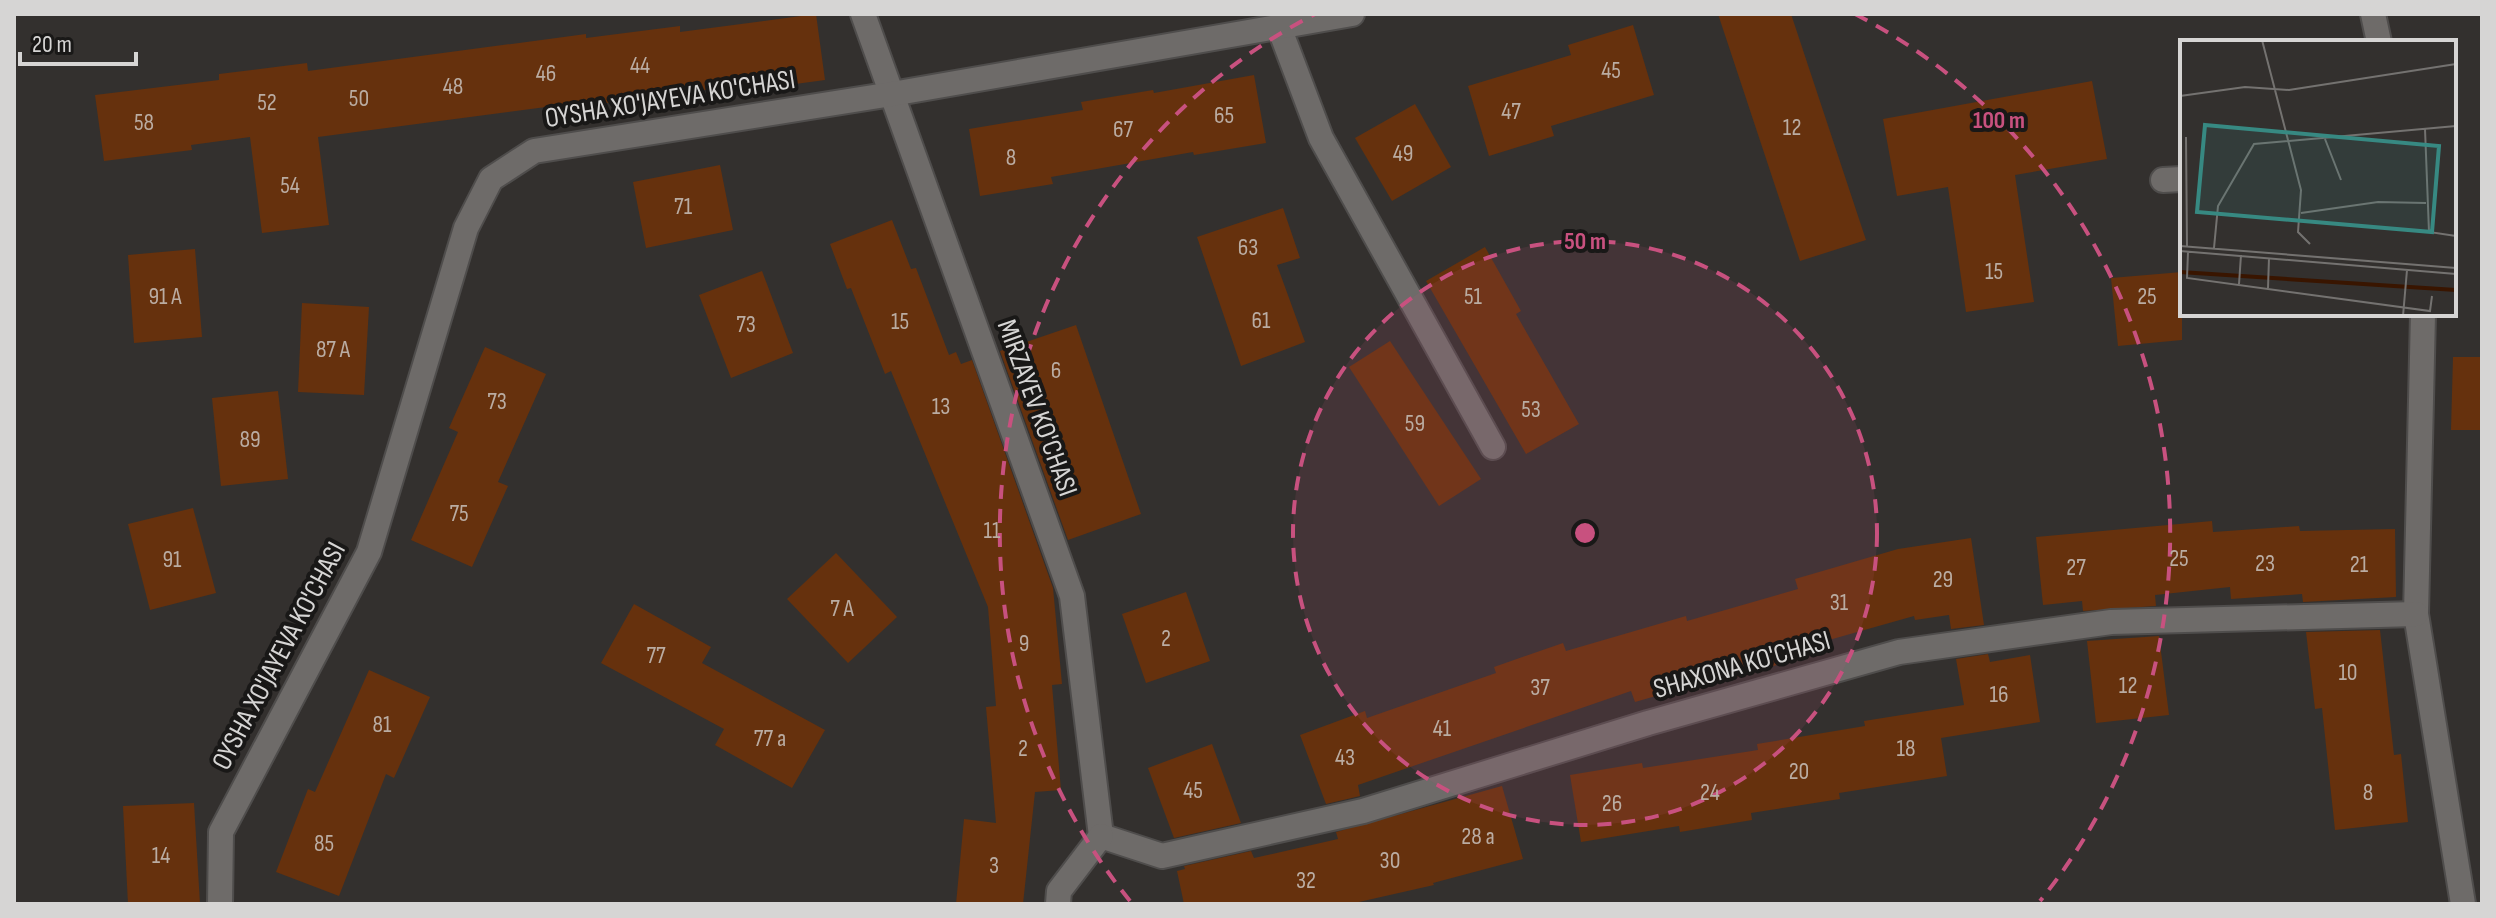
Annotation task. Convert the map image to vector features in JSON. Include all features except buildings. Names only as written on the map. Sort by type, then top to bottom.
[{"type":"street","name":"MIRZAYEV KO'CHASI","points":[[863,14],[1072,596],[1101,836]]},
{"type":"street","name":"OYSHA XO'JAYEVA KO'CHASI","points":[[220,904],[221,832],[369,552],[466,228],[491,179],[534,151],[892,94],[1352,14]]},
{"type":"street","points":[[2373,14],[2379,40]]},
{"type":"street","points":[[1279,27],[1321,138],[1493,447]]},
{"type":"street","points":[[2423,316],[2416,614],[2463,904]]},
{"type":"street","name":"SHAXONA KO'CHASI","points":[[1101,836],[1162,856],[1363,811],[1648,723],[1899,652],[2111,622],[2416,614]]},
{"type":"street","points":[[1058,904],[1059,891],[1101,836]]}]
